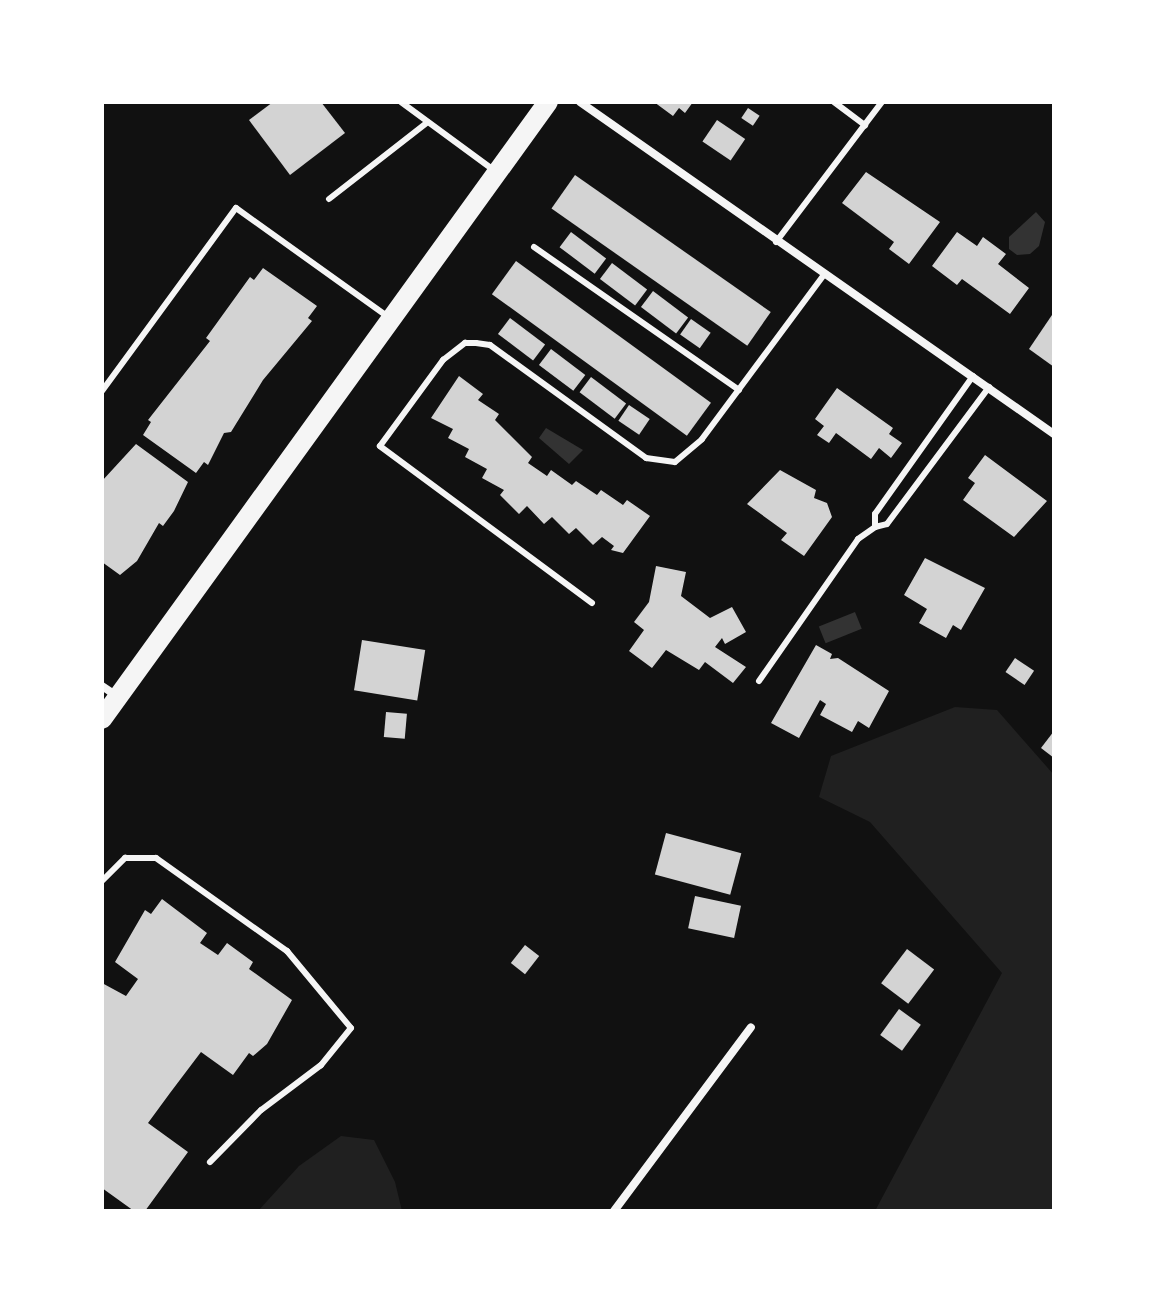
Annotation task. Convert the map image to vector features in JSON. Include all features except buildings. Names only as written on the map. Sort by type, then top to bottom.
[{"type":"main road","points":[[102,719],[110,691],[391,319],[548,102]]},
{"type":"street","points":[[580,102],[823,276],[1054,434]]},
{"type":"street","points":[[614,1211],[751,1027]]},
{"type":"lane","points":[[401,102],[497,173]]},
{"type":"lane","points":[[834,102],[865,125]]},
{"type":"lane","points":[[776,242],[882,102]]},
{"type":"lane","points":[[329,199],[428,122]]},
{"type":"lane","points":[[102,391],[236,208],[391,319]]},
{"type":"lane","points":[[534,247],[739,390]]},
{"type":"lane","points":[[592,603],[380,446],[443,360],[465,343],[490,345],[632,449],[663,464],[690,452],[823,276]]},
{"type":"lane","points":[[875,527],[875,514],[973,376]]},
{"type":"lane","points":[[759,681],[858,539],[875,527],[887,524],[989,387]]},
{"type":"lane","points":[[102,881],[125,858],[156,858],[287,951],[351,1028],[321,1065],[261,1110],[210,1162]]},
{"type":"shaded area","points":[[1036,212],[1045,222],[1039,246],[1030,254],[1017,255],[1009,249],[1009,237]]},
{"type":"shaded area","points":[[546,428],[583,450],[569,464],[539,438]]},
{"type":"shaded area","points":[[855,612],[862,629],[826,643],[819,627]]},
{"type":"shaded area","points":[[955,707],[997,710],[1054,775],[1054,1211],[875,1211],[1002,973],[870,822],[819,797],[831,756]]},
{"type":"shaded area","points":[[341,1136],[374,1140],[395,1182],[402,1211],[258,1211],[299,1166]]}]
